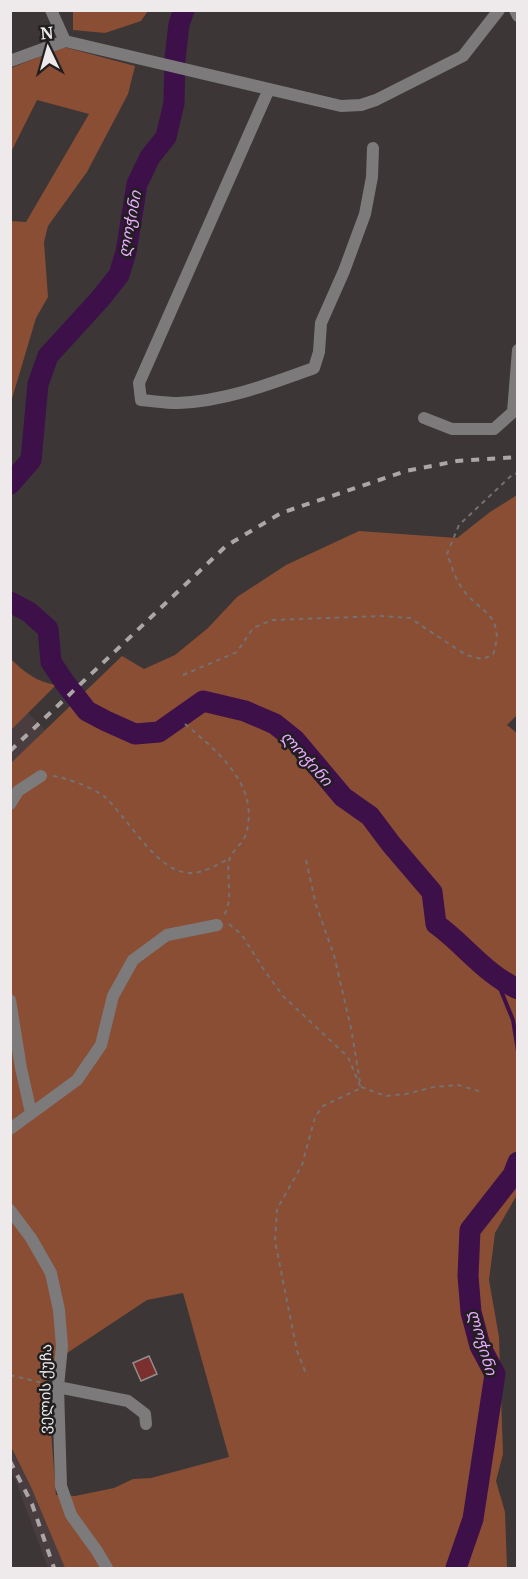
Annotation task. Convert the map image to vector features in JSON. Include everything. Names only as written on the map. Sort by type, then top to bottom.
[{"type":"street","points":[[51,10],[65,41]]},
{"type":"street","points":[[10,61],[65,41],[340,106],[361,105],[376,100],[463,56],[499,10]]},
{"type":"street","points":[[515,10],[518,16]]},
{"type":"street","points":[[269,89],[139,383],[141,400],[178,403],[220,398],[255,389],[314,368],[319,352],[321,323],[344,271],[365,214],[372,177],[373,148]]},
{"type":"street","points":[[423,418],[452,429],[494,429],[513,412],[518,350]]},
{"type":"street","points":[[10,804],[18,791],[41,776]]},
{"type":"street","points":[[10,1129],[77,1080],[101,1045],[113,996],[133,960],[167,935],[217,925]]},
{"type":"street","points":[[10,1000],[31,1113]]},
{"type":"street","name":"ველის ქუჩა","points":[[10,1210],[31,1238],[51,1273],[59,1310],[62,1346],[58,1387],[61,1486],[71,1515],[107,1569]]},
{"type":"street","points":[[58,1387],[128,1401],[145,1414],[146,1424]]},
{"type":"path","points":[[183,675],[237,652],[253,628],[272,620],[382,616],[410,618],[466,655],[482,659],[494,655],[498,642],[494,620],[460,586],[447,554],[459,525],[518,473]]},
{"type":"path","points":[[41,776],[61,776],[103,795],[159,861],[187,873],[203,872],[229,859],[245,837],[249,820],[244,787],[223,757],[185,724]]},
{"type":"path","points":[[217,925],[226,911],[229,859]]},
{"type":"path","points":[[306,860],[316,905],[336,965],[351,1028],[361,1088]]},
{"type":"path","points":[[217,925],[229,924],[242,935],[283,996],[348,1057],[361,1088]]},
{"type":"path","points":[[307,1376],[297,1351],[275,1241],[277,1209],[302,1166],[315,1117],[323,1106],[361,1088],[386,1096],[458,1085],[482,1092]]},
{"type":"path","points":[[10,1375],[58,1387]]},
{"type":"shaded area","points":[[73,10],[148,11],[141,21],[105,33],[73,30]]},
{"type":"shaded area","points":[[64,47],[135,66],[128,94],[87,172],[48,226],[44,242],[48,297],[36,318],[11,402],[11,221],[26,222],[89,114],[37,100],[11,152],[11,68]]},
{"type":"shaded area","points":[[517,495],[518,714],[507,725],[518,734],[518,1193],[495,1233],[489,1280],[499,1337],[503,1454],[496,1481],[505,1512],[507,1568],[65,1568],[31,1487],[11,1447],[10,764],[122,656],[144,669],[175,655],[208,628],[237,597],[286,565],[359,531],[457,538],[490,512]],"holes":[[[183,1293],[229,1457],[151,1478],[133,1479],[114,1488],[75,1496],[56,1495],[46,1367],[147,1300]]]},
{"type":"shaded area","points":[[11,659],[31,676],[56,685],[11,730]]},
{"type":"shaded area","points":[[27,712],[45,730],[11,764],[11,730]]},
{"type":"shaded area","points":[[10,1447],[31,1487],[65,1568],[48,1568],[11,1472]]},
{"type":"building","points":[[149,1356],[157,1374],[141,1381],[133,1363]]},
{"type":"waterway","name":"ლოჭინი","points":[[10,484],[31,460],[38,384],[48,356],[119,275],[126,252],[137,184],[150,157],[166,137],[174,103],[175,59],[179,24],[184,10]]},
{"type":"waterway","name":"ლოჭინი","points":[[10,602],[29,612],[48,629],[51,662],[87,711],[106,721],[135,734],[159,732],[203,701],[245,711],[275,724],[295,740],[343,797],[370,816],[432,892],[436,924],[485,968],[518,989]]},
{"type":"waterway","points":[[495,976],[513,1020],[518,1051]]},
{"type":"waterway","name":"ლოჭინი","points":[[456,1568],[473,1519],[495,1374],[480,1346],[471,1312],[468,1276],[470,1230],[513,1175],[518,1162]]},
{"type":"railway","points":[[10,751],[226,546],[281,513],[406,471],[457,461],[518,457]]},
{"type":"railway","points":[[10,1461],[32,1504],[54,1568]]}]
